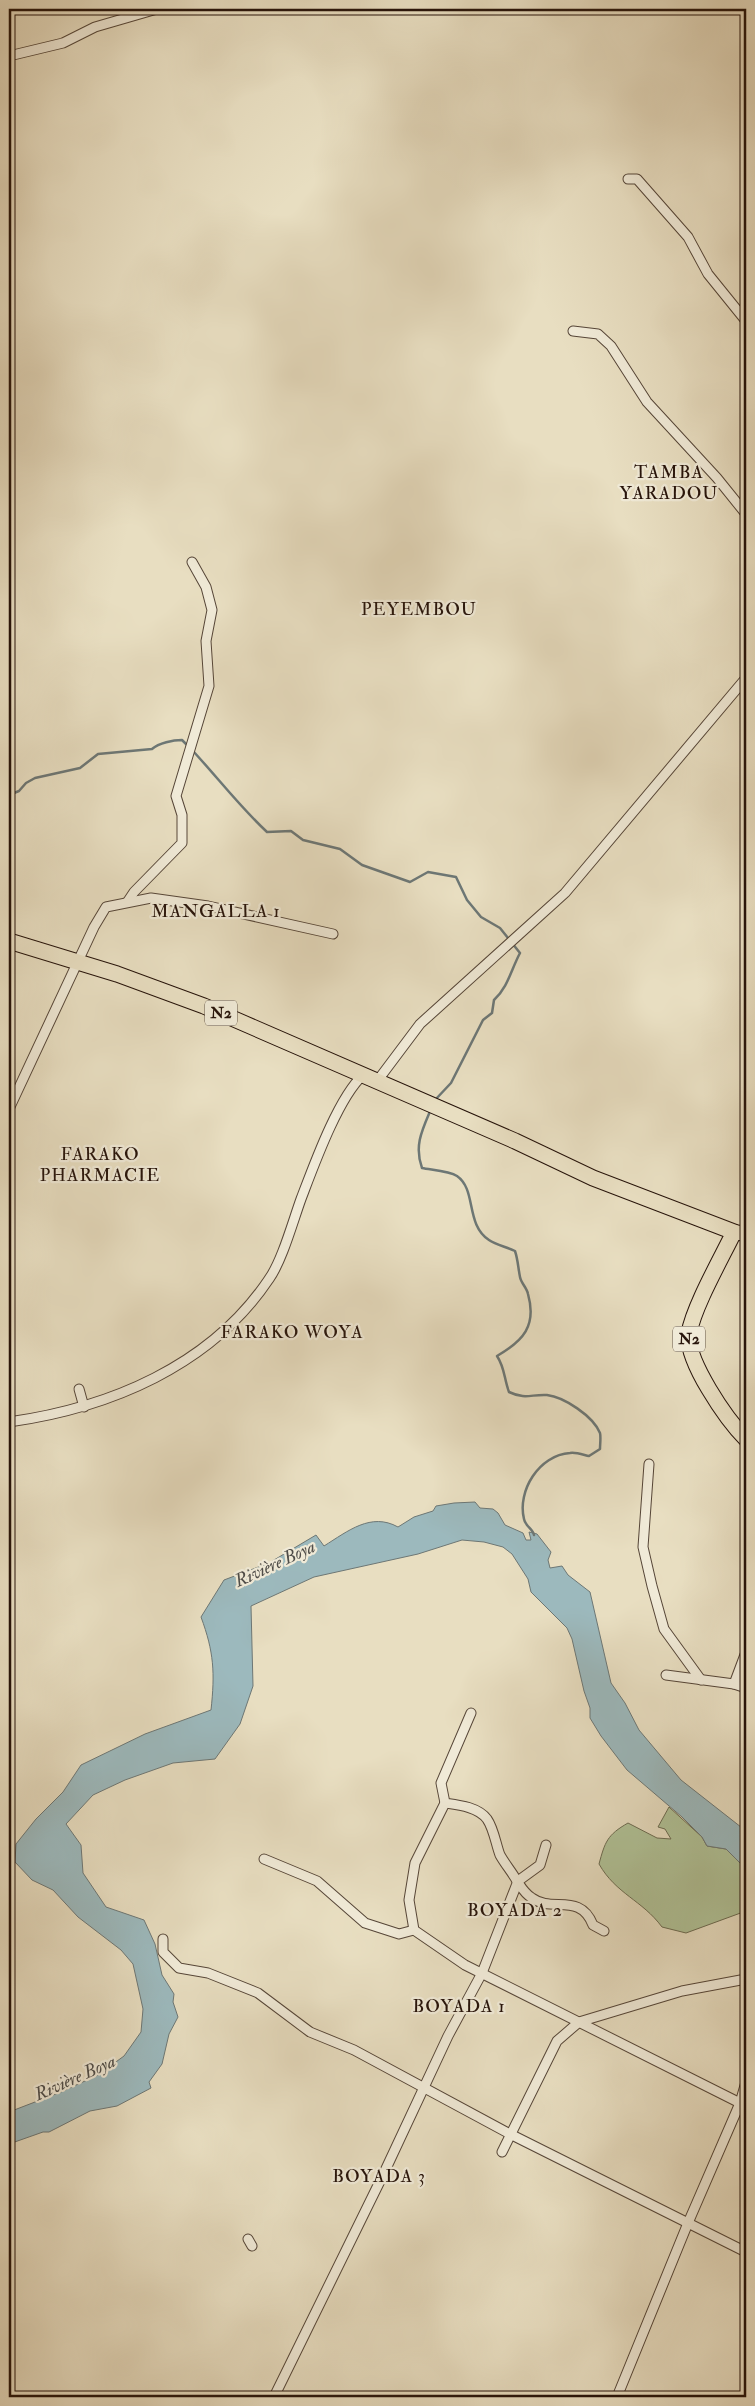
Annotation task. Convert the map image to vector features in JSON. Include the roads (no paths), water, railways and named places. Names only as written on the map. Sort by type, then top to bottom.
[{"type":"highway","name":"N2","points":[[9,941],[116,974],[204,1006],[515,1140],[593,1178],[740,1233],[692,1319],[688,1336],[693,1355],[717,1403],[735,1428],[746,1439]]},
{"type":"street","points":[[9,56],[64,43],[95,27],[157,9]]},
{"type":"street","points":[[628,179],[637,179],[688,237],[708,274],[746,321]]},
{"type":"street","points":[[573,332],[598,334],[611,346],[647,402],[717,478],[746,514]]},
{"type":"street","points":[[128,901],[134,892],[182,843],[182,815],[176,796],[209,686],[206,641],[212,610],[206,587],[192,562]]},
{"type":"street","points":[[378,1080],[420,1024],[565,893],[743,689],[746,678]]},
{"type":"street","points":[[9,1109],[106,906],[151,898],[208,906],[333,934]]},
{"type":"street","points":[[9,1422],[84,1407],[137,1387],[174,1368],[213,1340],[240,1316],[270,1278],[321,1147],[354,1083],[363,1075]]},
{"type":"street","points":[[79,1389],[84,1407]]},
{"type":"street","points":[[649,1464],[643,1546],[650,1578],[664,1629],[701,1680]]},
{"type":"street","points":[[734,1684],[746,1652]]},
{"type":"street","points":[[666,1675],[734,1684],[746,1688]]},
{"type":"street","points":[[471,1713],[441,1783],[445,1804],[415,1863],[409,1900],[414,1930],[466,1965],[743,2105]]},
{"type":"street","points":[[445,1804],[469,1808],[487,1819],[501,1857],[531,1898],[543,1904],[563,1903],[575,1906],[589,1915],[593,1925],[604,1931]]},
{"type":"street","points":[[274,2397],[363,2217],[448,2036],[482,1973],[518,1881],[540,1865],[546,1845]]},
{"type":"street","points":[[264,1858],[316,1881],[365,1922],[399,1934],[414,1930]]},
{"type":"street","points":[[163,1939],[163,1952],[179,1968],[208,1973],[258,1993],[310,2032],[354,2050],[510,2134],[746,2252]]},
{"type":"street","points":[[502,2152],[557,2041],[579,2022],[682,1991],[746,1979]]},
{"type":"street","points":[[617,2397],[688,2223],[743,2105],[746,2082]]},
{"type":"water","name":"Rivière Boya","points":[[475,1502],[480,1508],[493,1509],[498,1513],[505,1525],[523,1533],[526,1540],[531,1540],[529,1532],[537,1534],[551,1552],[548,1560],[550,1568],[562,1566],[568,1575],[590,1592],[611,1683],[625,1703],[639,1730],[681,1780],[746,1831],[746,1869],[726,1849],[707,1846],[702,1837],[682,1817],[627,1770],[601,1736],[590,1718],[590,1708],[584,1691],[572,1639],[567,1628],[531,1592],[528,1579],[512,1554],[503,1547],[484,1542],[462,1540],[418,1554],[314,1577],[251,1606],[253,1686],[240,1724],[215,1759],[173,1763],[125,1780],[93,1795],[66,1824],[81,1845],[83,1873],[106,1907],[144,1920],[155,1944],[162,1975],[174,1994],[173,2002],[178,2017],[169,2034],[162,2064],[149,2082],[151,2088],[117,2106],[90,2111],[49,2132],[43,2132],[9,2144],[9,2112],[98,2075],[124,2056],[141,2032],[143,2009],[133,1964],[121,1950],[78,1917],[53,1890],[32,1880],[15,1862],[16,1844],[36,1819],[63,1792],[81,1765],[145,1734],[211,1710],[213,1685],[211,1652],[201,1617],[224,1580],[269,1563],[316,1535],[324,1546],[351,1529],[369,1522],[388,1523],[398,1527],[414,1517],[433,1511],[436,1506]]},
{"type":"waterway","points":[[9,795],[19,791],[26,783],[35,778],[80,768],[98,754],[152,749],[170,741],[178,740],[182,740],[189,747]]},
{"type":"waterway","points":[[193,751],[238,803],[267,832],[291,831],[303,840],[340,849],[362,865],[410,882],[428,872],[456,877],[467,900],[481,917],[500,928],[520,953],[506,984],[494,1000],[492,1013],[483,1020],[451,1083],[435,1100]]},
{"type":"waterway","points":[[431,1109],[420,1138],[419,1152],[422,1168],[454,1174],[463,1182],[470,1198],[477,1225],[482,1233],[489,1240],[515,1251],[521,1279],[527,1292],[531,1315],[526,1331],[521,1338],[497,1356],[502,1365],[509,1392],[524,1396],[547,1395],[561,1399],[585,1414],[600,1433],[600,1449],[589,1456],[577,1453],[559,1455],[540,1467],[533,1476],[527,1486],[523,1508],[527,1526],[534,1535]]},
{"type":"district","name":"TAMBA YARADOU","points":[[669,482]]},
{"type":"district","name":"PEYEMBOU","points":[[419,609]]},
{"type":"district","name":"MANGALLA 1","points":[[216,911]]},
{"type":"district","name":"FARAKO PHARMACIE","points":[[100,1164]]},
{"type":"district","name":"FARAKO WOYA","points":[[292,1332]]},
{"type":"district","name":"BOYADA 2","points":[[515,1910]]},
{"type":"district","name":"BOYADA 1","points":[[459,2006]]},
{"type":"district","name":"BOYADA 3","points":[[379,2176]]}]
